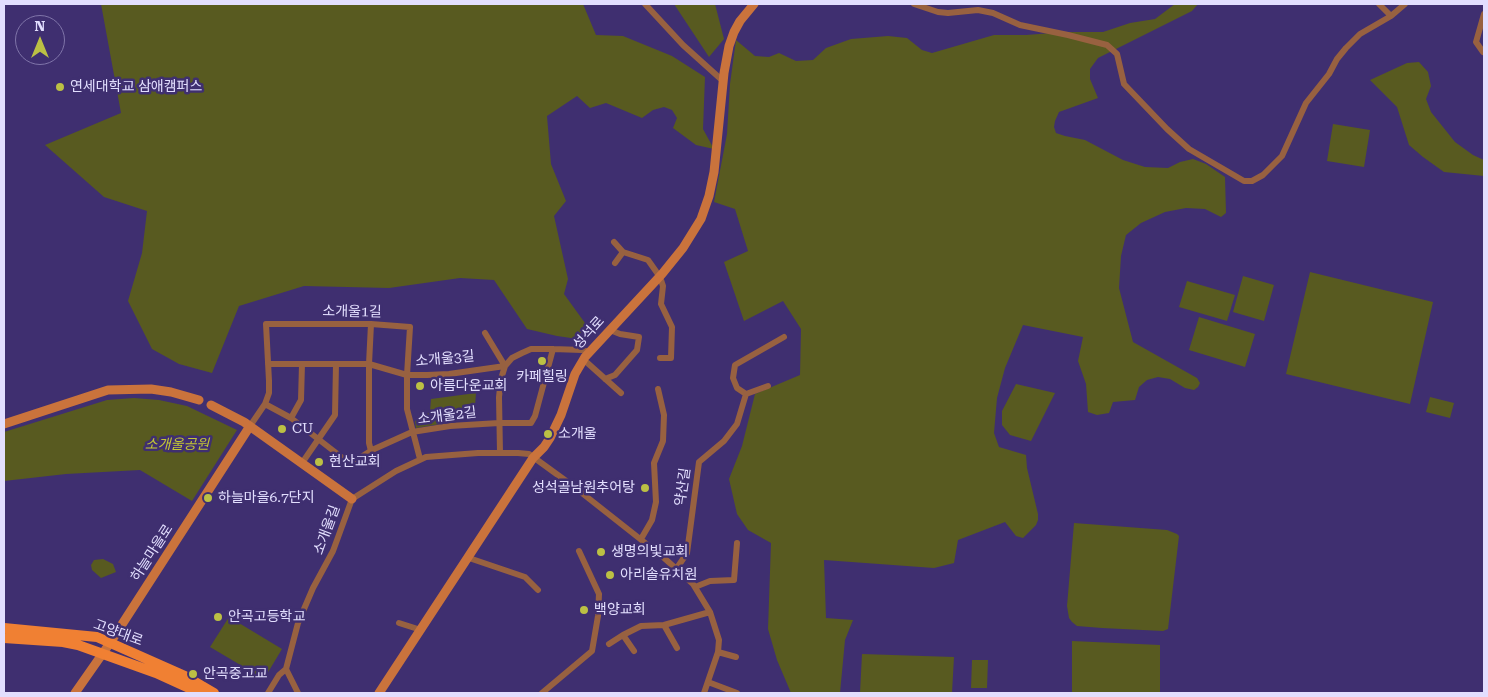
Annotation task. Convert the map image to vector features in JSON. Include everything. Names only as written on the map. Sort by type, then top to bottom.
[{"type":"main road","name":"고양대로","points":[[4,628],[97,637],[185,676],[214,693]]},
{"type":"main road","name":"고양대로","points":[[4,638],[63,642],[78,645],[156,673],[200,693]]},
{"type":"street","points":[[645,4],[683,45],[723,81]]},
{"type":"street","name":"성석로","points":[[379,693],[534,458],[554,431],[575,374],[586,355],[660,277],[683,248],[701,219],[709,196],[714,172],[723,81],[729,46],[740,21],[754,4]]},
{"type":"street","points":[[914,4],[938,12],[978,10],[994,13],[1020,25],[1068,34],[1107,46],[1117,54],[1124,84],[1167,129],[1189,149],[1244,181],[1252,181],[1264,175],[1282,156],[1306,103],[1329,74],[1337,59],[1346,48],[1360,34],[1391,16],[1405,4]]},
{"type":"street","points":[[1379,4],[1391,16]]},
{"type":"street","points":[[1483,52],[1476,42],[1484,14]]},
{"type":"street","points":[[614,242],[623,252],[648,260],[660,277],[663,286],[661,304],[672,327],[671,358],[660,358]]},
{"type":"street","points":[[615,263],[623,252]]},
{"type":"street","name":"소개울1길","points":[[250,426],[265,404],[269,393],[266,324],[372,324],[410,327],[407,409],[420,459]]},
{"type":"street","points":[[371,450],[369,443],[369,364],[372,324]]},
{"type":"street","points":[[605,379],[615,375],[637,350],[639,337],[620,334],[610,330]]},
{"type":"street","points":[[485,333],[505,366],[501,379],[500,453]]},
{"type":"street","points":[[768,386],[746,394],[736,388],[733,378],[735,365],[784,337]]},
{"type":"street","name":"소개울3길","points":[[268,364],[369,364],[407,375],[449,374],[505,366],[512,358],[531,349],[582,350],[586,355]]},
{"type":"street","name":"소개울2길","points":[[265,404],[291,418],[350,462],[355,461],[371,450],[412,432],[450,426],[530,423],[535,416],[553,349]]},
{"type":"street","points":[[586,355],[605,379],[622,393]]},
{"type":"street","points":[[291,418],[301,400],[302,364]]},
{"type":"street","points":[[302,463],[335,415],[336,364]]},
{"type":"street","points":[[4,424],[108,390],[151,389],[171,392],[198,400]]},
{"type":"street","points":[[641,539],[652,520],[656,502],[654,463],[663,441],[664,415],[658,389]]},
{"type":"street","name":"약산길","points":[[677,568],[687,553],[699,462],[724,441],[737,424],[746,394]]},
{"type":"street","points":[[211,405],[250,426],[352,499]]},
{"type":"street","name":"하늘마을로","points":[[75,693],[110,643],[250,426]]},
{"type":"street","name":"소개울길","points":[[286,669],[302,613],[333,551],[352,499],[378,481],[420,459],[433,456],[478,453],[525,453],[534,458]]},
{"type":"street","points":[[534,458],[641,539],[677,568],[695,587],[710,612],[719,635],[720,644],[704,693]]},
{"type":"street","points":[[695,587],[710,581],[734,580],[737,543]]},
{"type":"street","points":[[542,693],[592,651],[598,616],[599,594],[579,551]]},
{"type":"street","points":[[469,558],[524,577],[538,590]]},
{"type":"street","points":[[609,644],[641,626],[664,625],[710,612]]},
{"type":"street","points":[[399,623],[421,630]]},
{"type":"street","points":[[664,625],[677,648]]},
{"type":"street","points":[[623,635],[634,651]]},
{"type":"street","points":[[718,652],[736,657]]},
{"type":"street","points":[[268,693],[279,675],[286,669],[298,693]]},
{"type":"street","points":[[708,682],[737,693]]},
{"type":"green space","points":[[101,4],[583,4],[596,35],[623,36],[672,56],[705,77],[703,129],[714,149],[696,145],[673,128],[677,118],[672,110],[664,107],[653,110],[642,118],[606,103],[590,108],[577,96],[547,116],[551,164],[566,201],[554,216],[568,279],[564,294],[585,323],[578,339],[527,329],[494,280],[460,278],[389,288],[304,286],[239,306],[212,373],[179,364],[152,349],[128,301],[142,253],[147,211],[104,197],[45,145],[121,113]]},
{"type":"green space","points":[[674,4],[715,4],[724,39],[709,57]]},
{"type":"green space","points":[[1175,4],[1198,4],[1192,11],[1098,58],[1090,69],[1090,79],[1098,98],[1059,112],[1054,127],[1056,133],[1085,140],[1123,160],[1145,167],[1168,168],[1180,162],[1193,159],[1206,164],[1225,177],[1226,213],[1221,217],[1205,209],[1186,208],[1165,212],[1141,223],[1126,235],[1121,256],[1119,288],[1133,342],[1197,378],[1200,383],[1198,387],[1194,390],[1185,388],[1170,379],[1158,377],[1147,380],[1139,387],[1135,400],[1113,402],[1109,413],[1097,415],[1088,412],[1086,384],[1078,361],[1083,337],[1023,325],[1005,368],[997,398],[994,433],[999,447],[1026,455],[1027,468],[1038,514],[1036,525],[1023,538],[1016,536],[1005,522],[958,540],[954,563],[934,568],[824,560],[826,618],[853,620],[845,640],[840,693],[791,693],[777,660],[768,629],[771,543],[748,530],[737,514],[729,479],[742,446],[755,394],[800,375],[801,329],[783,301],[744,321],[724,262],[748,251],[735,209],[714,202],[727,134],[730,84],[736,40],[755,56],[769,57],[779,53],[796,61],[813,60],[826,48],[851,39],[888,36],[907,38],[922,50],[932,53],[994,35],[1103,32],[1130,23],[1155,19]]},
{"type":"green space","points":[[1419,62],[1428,72],[1431,86],[1426,99],[1431,112],[1455,142],[1473,155],[1484,160],[1484,176],[1444,172],[1423,157],[1409,145],[1397,107],[1370,80],[1407,63]]},
{"type":"green space","points":[[1333,124],[1370,130],[1364,167],[1327,161]]},
{"type":"green space","points":[[1310,272],[1433,302],[1410,404],[1286,374]]},
{"type":"green space","points":[[1243,276],[1274,285],[1264,321],[1233,312]]},
{"type":"green space","points":[[1187,281],[1235,295],[1227,321],[1179,307]]},
{"type":"green space","points":[[1199,317],[1255,334],[1245,367],[1189,350]]},
{"type":"green space","points":[[1016,384],[1055,393],[1031,441],[1010,435],[1002,425],[1002,411]]},
{"type":"green space","points":[[476,393],[475,406],[462,407],[463,420],[416,428],[415,421],[423,419],[430,411],[431,399]]},
{"type":"green space","points":[[1430,397],[1454,403],[1450,418],[1426,412]]},
{"type":"green space","name":"소개울공원","points":[[134,398],[159,400],[187,406],[237,430],[192,501],[140,470],[66,474],[4,481],[4,432],[107,400]]},
{"type":"green space","points":[[1074,523],[1167,530],[1179,536],[1168,629],[1163,631],[1102,628],[1077,626],[1072,622],[1069,618],[1067,606]]},
{"type":"green space","points":[[103,559],[113,564],[116,572],[101,578],[92,570],[91,565],[94,560]]},
{"type":"green space","points":[[229,617],[282,649],[264,679],[210,647]]},
{"type":"green space","points":[[1072,641],[1160,645],[1160,693],[1072,693]]},
{"type":"green space","points":[[862,654],[954,657],[952,693],[860,693]]},
{"type":"green space","points":[[972,660],[988,660],[987,688],[971,688]]},
{"type":"place","name":"연세대학교 삼애캠퍼스","points":[[60,87]]},
{"type":"place","name":"카페힐링","points":[[542,361]]},
{"type":"place","name":"아름다운교회","points":[[420,386]]},
{"type":"place","name":"CU","points":[[282,429]]},
{"type":"place","name":"소개울","points":[[548,434]]},
{"type":"place","name":"현산교회","points":[[319,462]]},
{"type":"place","name":"성석골남원추어탕","points":[[645,488]]},
{"type":"place","name":"하늘마을6.7단지","points":[[208,498]]},
{"type":"place","name":"생명의빛교회","points":[[601,552]]},
{"type":"place","name":"아리솔유치원","points":[[610,575]]},
{"type":"place","name":"백양교회","points":[[584,610]]},
{"type":"place","name":"안곡고등학교","points":[[218,617]]},
{"type":"place","name":"안곡중고교","points":[[193,674]]}]
